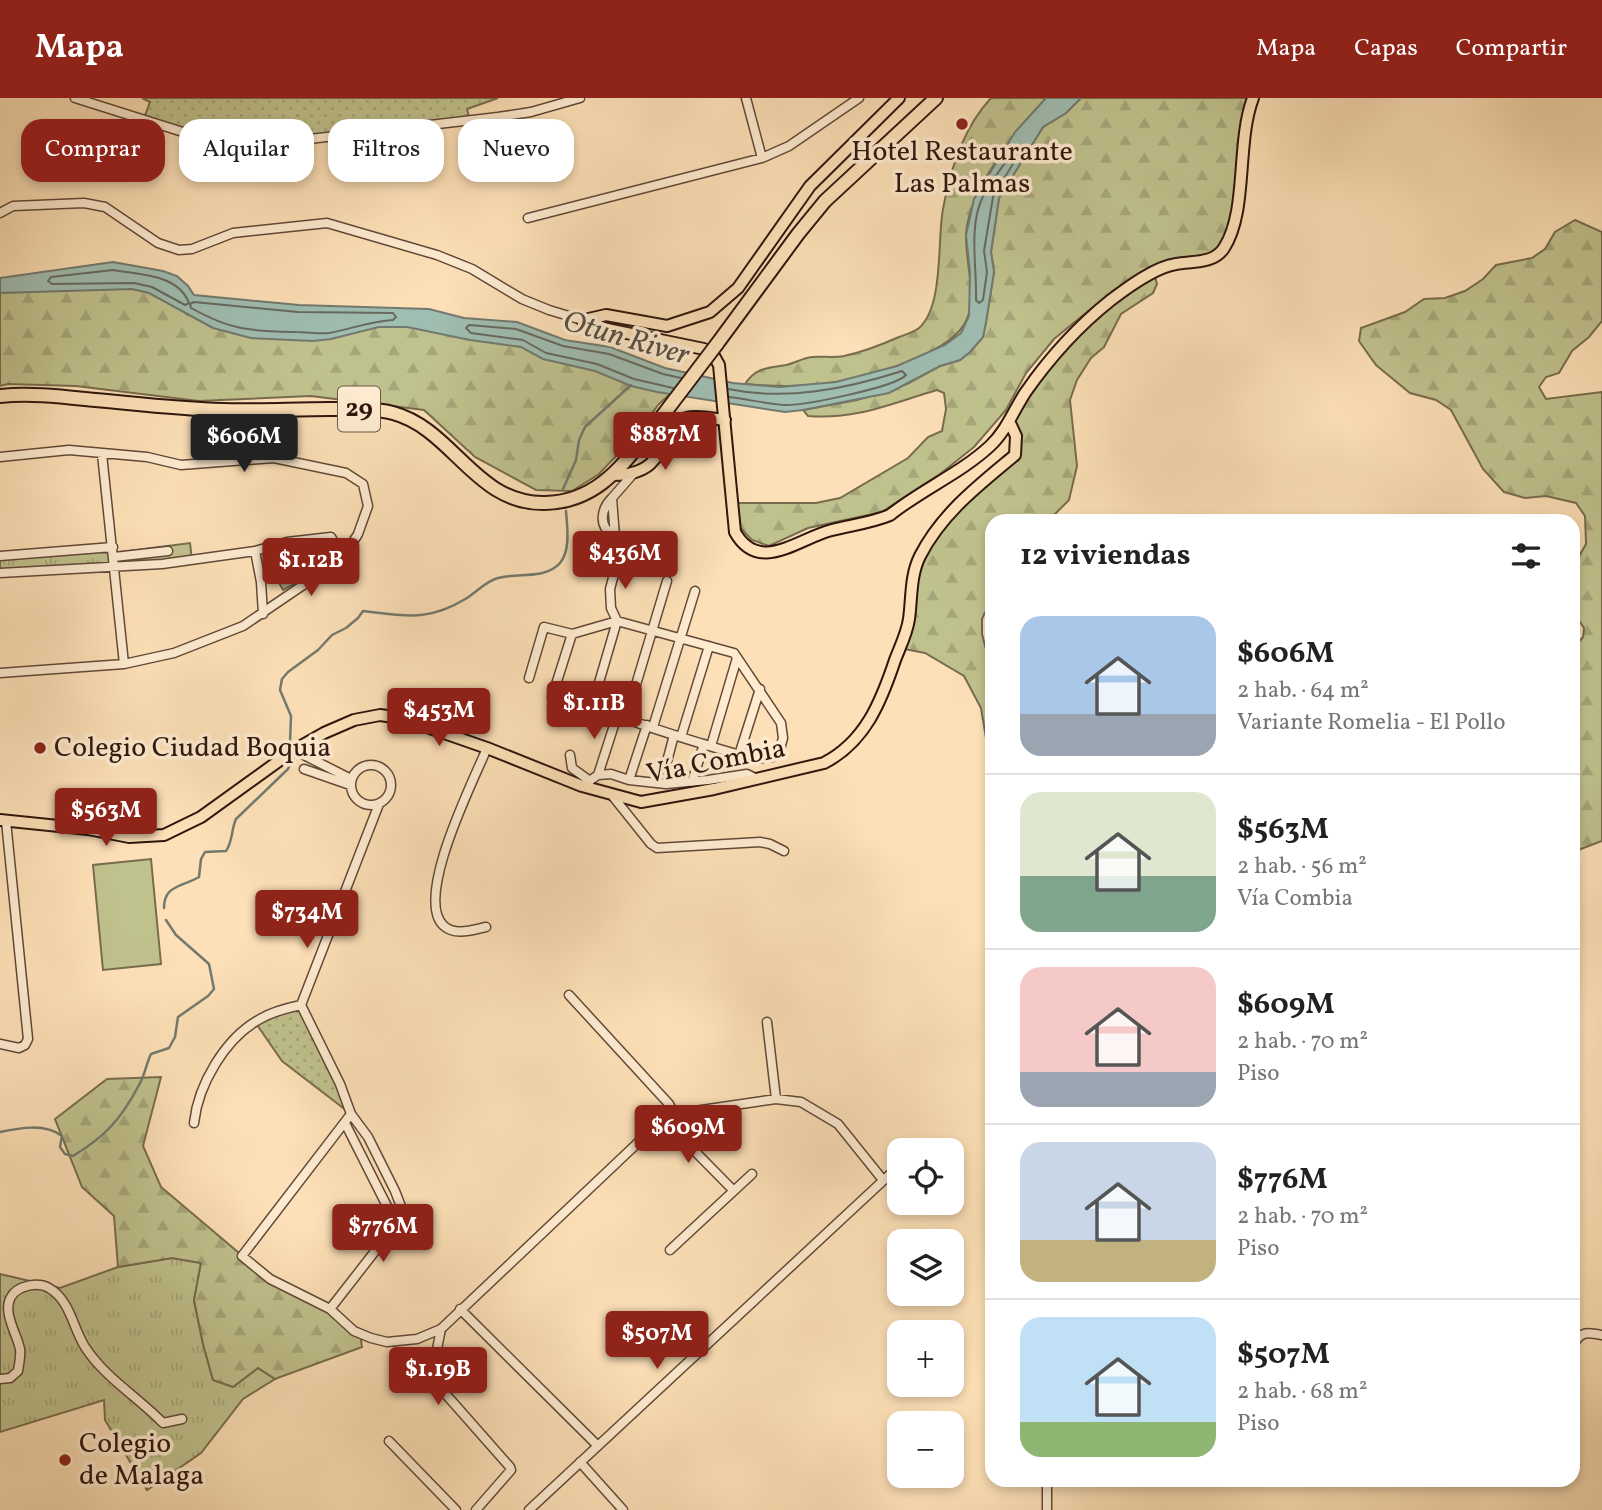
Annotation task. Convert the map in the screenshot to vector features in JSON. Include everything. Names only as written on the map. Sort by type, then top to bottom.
[{"type":"highway","name":"29","points":[[0,396],[46,396],[215,410],[357,409],[392,413],[405,417],[428,432],[493,489],[526,502],[544,503],[572,499],[595,489],[613,475],[657,423],[825,201],[936,98]]},
{"type":"main road","points":[[582,320],[606,315],[667,326],[710,312],[738,288],[810,186],[899,98]]},
{"type":"main road","points":[[582,320],[607,329],[705,349],[717,360],[735,532],[742,544],[764,552],[788,548],[829,531],[890,515],[991,445],[1056,350],[1111,300],[1135,283],[1171,264],[1217,257],[1229,240],[1236,215],[1241,149],[1253,98]]},
{"type":"main road","points":[[613,475],[633,474],[644,468],[657,457],[676,422],[692,417],[725,420]]},
{"type":"main road","name":"Vía Combia","points":[[3,821],[89,829],[129,837],[164,835],[201,817],[294,750],[354,720],[380,715],[401,718],[611,794],[647,802],[752,776],[824,763],[837,757],[865,728],[881,702],[908,622],[911,583],[920,555],[935,531],[964,497],[1015,455],[1016,436],[1009,421]]},
{"type":"street","points":[[75,98],[205,139],[249,146],[506,116],[580,98]]},
{"type":"street","points":[[746,98],[762,158]]},
{"type":"street","points":[[528,218],[762,158],[789,146],[859,98]]},
{"type":"street","points":[[0,213],[13,206],[84,203],[105,207],[158,243],[179,250],[192,249],[233,233],[327,223],[437,255],[472,269],[522,299],[582,320]]},
{"type":"street","points":[[0,457],[69,450],[147,457],[181,465],[274,458],[346,473],[363,484],[368,506],[358,534],[343,558],[243,626],[174,653],[124,664],[0,673]]},
{"type":"street","points":[[102,454],[124,664]]},
{"type":"street","points":[[529,678],[544,627],[572,634],[617,621],[734,653],[781,723],[783,738],[779,753],[772,757],[742,758],[596,708],[592,700],[617,621],[611,608],[610,589],[617,563],[612,498],[633,474]]},
{"type":"street","points":[[114,562],[162,564],[331,537],[343,558]]},
{"type":"street","points":[[0,556],[113,547]]},
{"type":"street","points":[[0,573],[114,562],[169,551]]},
{"type":"street","points":[[255,551],[263,614]]},
{"type":"street","points":[[570,755],[572,768],[586,784],[598,775],[622,717],[667,581]]},
{"type":"street","points":[[629,780],[695,591]]},
{"type":"street","points":[[552,697],[572,634]]},
{"type":"street","points":[[665,769],[709,646]]},
{"type":"street","points":[[692,782],[708,745],[737,659]]},
{"type":"street","points":[[598,775],[611,774],[629,780],[666,784],[752,776],[742,758],[760,689]]},
{"type":"street","points":[[486,928],[456,932],[445,927],[434,902],[441,858],[487,748]]},
{"type":"street","points":[[294,750],[351,782]]},
{"type":"street","points":[[330,1309],[404,1214],[369,1137],[351,1114],[340,1084],[301,1005],[379,804],[389,795],[391,788],[384,770],[365,765],[354,773],[351,782],[354,797],[371,805],[379,804]]},
{"type":"street","points":[[304,769],[351,782]]},
{"type":"street","points":[[611,794],[657,848],[760,842],[784,851]]},
{"type":"street","points":[[0,1044],[19,1048],[25,1045],[28,1039],[3,821]]},
{"type":"street","points":[[569,995],[669,1104],[674,1114]]},
{"type":"street","points":[[194,1123],[201,1089],[234,1040],[261,1018],[301,1005]]},
{"type":"street","points":[[767,1022],[776,1099]]},
{"type":"street","points":[[351,1114],[242,1255],[270,1279],[330,1309],[354,1331],[387,1342],[416,1339],[441,1329],[663,1119],[674,1114],[776,1099],[801,1102],[838,1124],[883,1180]]},
{"type":"street","points":[[663,1119],[733,1190]]},
{"type":"street","points":[[345,1123],[396,1224]]},
{"type":"street","points":[[670,1250],[752,1174]]},
{"type":"street","points":[[529,1510],[887,1176]]},
{"type":"street","points":[[0,1379],[10,1378],[18,1371],[19,1364],[20,1350],[8,1309],[9,1299],[17,1290],[39,1284],[49,1287],[62,1299],[86,1348],[110,1377],[163,1423],[182,1419]]},
{"type":"street","points":[[460,1309],[598,1446]]},
{"type":"street","points":[[441,1329],[432,1374],[435,1382],[511,1470],[476,1510]]},
{"type":"street","points":[[1580,1334],[1584,1332],[1602,1335]]},
{"type":"street","points":[[389,1441],[456,1510]]},
{"type":"street","points":[[580,1462],[623,1510]]},
{"type":"street","points":[[1047,1487],[1047,1510]]},
{"type":"green space","points":[[142,98],[498,98],[467,109],[470,119],[458,119],[458,122],[444,124],[444,119],[328,119],[328,135],[314,137],[314,119],[179,119],[179,129],[165,124],[165,119],[144,118],[150,102]]},
{"type":"green space","points":[[991,98],[1046,98],[1008,144],[976,198],[966,234],[971,288],[970,310],[959,332],[929,353],[869,375],[813,385],[745,384],[763,369],[809,358],[840,357],[879,345],[919,328],[927,318],[936,289],[941,222],[954,165],[965,136]]},
{"type":"green space","points":[[1081,98],[1253,98],[1233,224],[1223,250],[1205,260],[1170,260],[1114,290],[1054,339],[1026,373],[1006,410],[974,447],[940,474],[882,512],[808,528],[769,546],[752,540],[737,524],[737,503],[816,503],[840,498],[908,458],[928,437],[942,431],[946,409],[944,393],[937,390],[858,413],[826,417],[808,416],[803,410],[857,400],[907,384],[940,366],[960,360],[970,352],[983,337],[986,322],[994,272],[991,252],[999,198],[1043,127],[1066,113]]},
{"type":"green space","points":[[1575,220],[1602,232],[1602,321],[1589,337],[1572,351],[1559,373],[1546,377],[1539,387],[1546,399],[1602,392],[1602,841],[1580,849],[1580,641],[1584,628],[1580,622],[1580,555],[1586,544],[1585,516],[1576,503],[1546,496],[1525,498],[1504,492],[1483,469],[1451,410],[1436,400],[1410,393],[1376,365],[1359,341],[1361,328],[1405,312],[1424,299],[1445,298],[1465,291],[1483,279],[1496,265],[1532,258],[1545,249],[1555,232]]},
{"type":"green space","points":[[1154,273],[1157,284],[1153,293],[1121,314],[1104,347],[1091,358],[1077,380],[1070,400],[1077,466],[1069,500],[1055,514],[985,514],[985,613],[982,634],[985,645],[985,732],[981,708],[964,676],[925,653],[899,648],[911,583],[935,531],[1015,455],[1009,421],[1077,329]]},
{"type":"green space","points":[[68,284],[158,289],[188,315],[403,319],[493,333],[681,384],[659,404],[632,439],[599,474],[572,491],[536,490],[475,457],[424,410],[311,396],[199,401],[76,386],[0,386],[0,292]]},
{"type":"green space","points":[[190,543],[192,560],[0,573],[0,556],[113,547],[113,553]]},
{"type":"green space","points":[[308,551],[317,571],[283,590],[271,568]]},
{"type":"green space","points":[[151,859],[161,964],[103,970],[93,865]]},
{"type":"green space","points":[[301,1005],[351,1114],[282,1061],[255,1022]]},
{"type":"green space","points":[[161,1077],[143,1146],[161,1187],[265,1275],[330,1309],[360,1333],[362,1347],[275,1379],[258,1368],[233,1387],[213,1380],[203,1344],[194,1300],[201,1263],[172,1258],[118,1267],[114,1216],[82,1187],[55,1119],[107,1079]]},
{"type":"green space","points":[[172,1258],[201,1263],[194,1301],[213,1380],[233,1387],[258,1368],[275,1379],[243,1399],[201,1453],[147,1490],[105,1420],[104,1400],[0,1432],[0,1274],[60,1288],[118,1267]]},
{"type":"water","points":[[1046,98],[1081,98],[1066,113],[1043,127],[999,198],[991,252],[994,272],[983,337],[960,360],[940,366],[889,393],[803,410],[785,412],[657,392],[631,386],[595,371],[543,359],[521,347],[407,327],[379,327],[313,341],[251,338],[213,328],[149,293],[132,289],[0,293],[0,278],[113,262],[177,276],[194,295],[299,305],[429,309],[464,318],[517,322],[565,340],[610,347],[665,368],[733,383],[780,387],[836,382],[897,366],[945,345],[961,333],[969,316],[970,273],[966,235],[974,199],[1015,132]]},
{"type":"waterway","points":[[563,489],[576,460],[579,440],[585,427],[631,385]]},
{"type":"waterway","points":[[290,742],[291,716],[280,690],[282,679],[332,635],[346,628],[363,611],[428,614],[453,606],[494,579],[547,572],[560,563],[566,551],[566,511]]},
{"type":"waterway","points":[[164,908],[167,895],[171,891],[199,877],[201,859],[205,852],[226,851],[236,819],[288,769],[294,756]]},
{"type":"waterway","points":[[0,1132],[23,1128],[48,1129],[62,1136],[60,1147],[65,1154],[73,1156],[104,1134],[119,1117],[141,1081],[151,1054],[169,1048],[175,1037],[178,1017],[214,989],[209,964],[176,935],[166,920]]},
{"type":"place","name":"Hotel Restaurante Las Palmas","points":[[962,124]]},
{"type":"place","name":"Colegio Ciudad Boquia","points":[[40,748]]},
{"type":"place","name":"Colegio de Malaga","points":[[65,1460]]},
{"type":"water label","name":"Otun River","points":[[626,339]]}]
